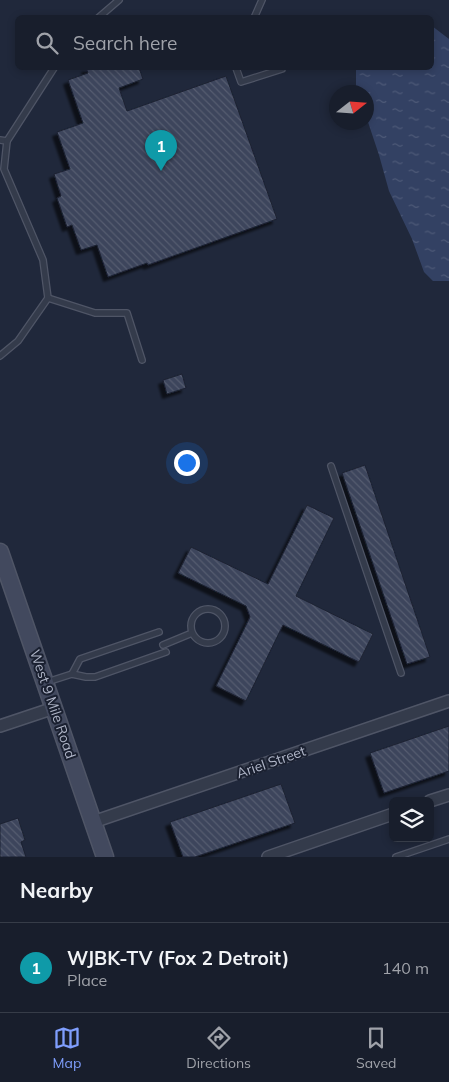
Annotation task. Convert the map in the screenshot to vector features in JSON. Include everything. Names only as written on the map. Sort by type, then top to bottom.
[{"type":"main road","name":"West 9 Mile Road","points":[[0,552],[4,573],[45,682],[106,857]]},
{"type":"street","name":"Ariel Street","points":[[93,822],[449,701]]},
{"type":"street","points":[[0,726],[54,708]]},
{"type":"street","points":[[434,800],[449,795]]},
{"type":"street","points":[[268,857],[389,815]]},
{"type":"lane","points":[[102,15],[119,0]]},
{"type":"lane","points":[[255,15],[262,0]]},
{"type":"lane","points":[[0,356],[18,341],[48,298],[43,260],[2,168],[8,140],[53,70]]},
{"type":"lane","points":[[237,70],[241,82],[279,70]]},
{"type":"lane","points":[[0,140],[8,140]]},
{"type":"lane","points":[[48,298],[95,313],[126,313],[142,360]]},
{"type":"lane","points":[[331,466],[401,673]]},
{"type":"lane","points":[[200,610],[216,610],[223,618],[224,630],[218,640],[207,643],[201,642],[192,633],[190,623],[200,610]]},
{"type":"lane","points":[[72,674],[80,659],[159,632]]},
{"type":"lane","points":[[163,645],[192,633]]},
{"type":"lane","points":[[45,682],[72,674],[86,678],[94,677],[166,652]]},
{"type":"lane","points":[[396,857],[449,839]]},
{"type":"water","points":[[434,28],[449,39],[449,281],[433,281],[424,272],[412,239],[389,191],[371,130],[374,130],[374,85],[356,85],[356,70],[434,70]]},
{"type":"building","points":[[87,70],[140,70],[143,79],[119,88],[127,111],[226,76],[277,219],[148,265],[147,263],[108,277],[97,245],[81,250],[72,225],[67,227],[57,198],[61,196],[54,174],[70,169],[57,132],[83,123],[68,80],[88,73]]},
{"type":"building","points":[[182,374],[186,388],[167,394],[163,380]]},
{"type":"building","points":[[365,465],[430,657],[407,664],[342,473]]},
{"type":"building","points":[[307,505],[334,518],[296,596],[373,634],[359,662],[283,625],[246,701],[216,686],[250,617],[246,606],[178,573],[191,547],[268,584]]},
{"type":"building","points":[[449,726],[449,771],[384,793],[370,753]]},
{"type":"building","points":[[281,784],[295,823],[195,857],[183,857],[170,822]]},
{"type":"building","points":[[18,818],[25,840],[21,842],[26,857],[0,857],[0,824]]},
{"type":"place","name":"WJBK-TV (Fox 2 Detroit)","points":[[161,171]]}]
